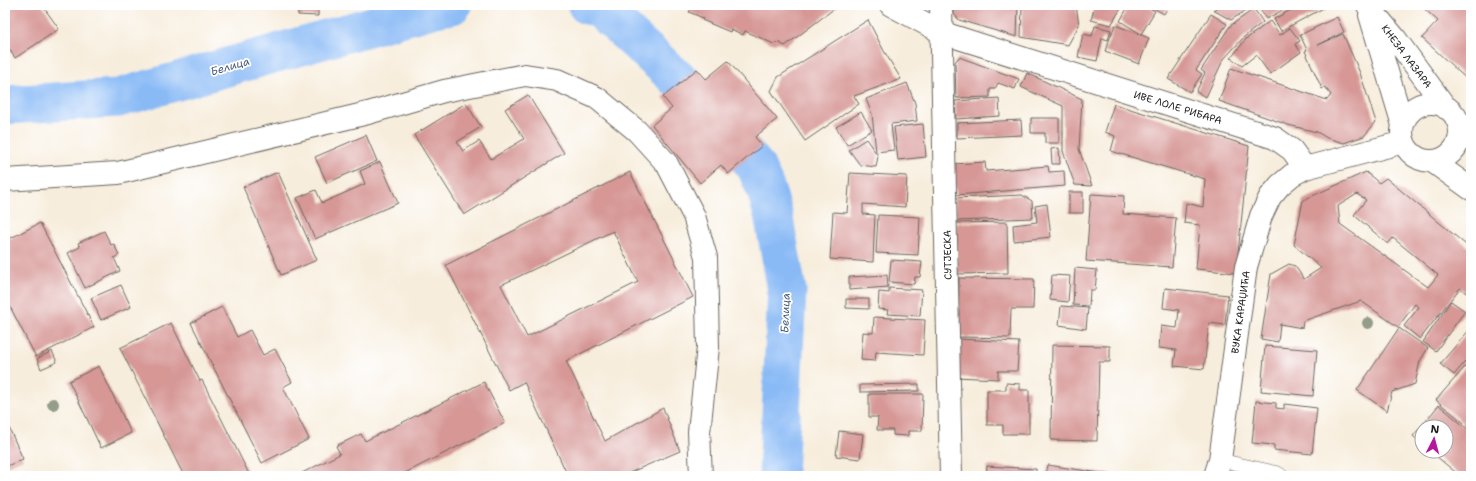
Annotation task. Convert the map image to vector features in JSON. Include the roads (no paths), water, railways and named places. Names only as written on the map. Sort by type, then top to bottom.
[{"type":"street","name":"ИВЕ ЛОЛЕ РИБАРА","points":[[891,5],[943,33],[1275,138],[1292,150],[1305,168]]},
{"type":"street","name":"СУТЈЕСКА","points":[[941,5],[943,33],[951,476]]},
{"type":"street","name":"КНЕЗА ЛАЗАРА","points":[[1368,5],[1458,121]]},
{"type":"street","name":"КНЕЗА ЛАЗАРА","points":[[1368,5],[1404,134]]},
{"type":"street","points":[[5,180],[118,173],[368,113],[444,91],[525,75],[556,80],[597,98],[637,131],[667,164],[694,216],[706,257],[708,347],[699,432],[701,476]]},
{"type":"street","points":[[1429,104],[1440,105],[1458,121],[1460,135],[1457,145],[1446,157],[1426,161],[1415,156],[1406,148],[1404,134],[1408,114],[1417,107],[1429,104]]},
{"type":"street","points":[[1305,168],[1404,134]]},
{"type":"street","points":[[1432,161],[1471,189]]},
{"type":"street","name":"ВУКА КАРАЏИЋА","points":[[1218,468],[1246,267],[1261,216],[1270,197],[1280,185],[1292,175],[1305,168]]},
{"type":"lane","points":[[1218,468],[1278,473],[1282,476]]},
{"type":"waterway","name":"Белица","points":[[5,105],[118,98],[435,8],[452,5]]},
{"type":"waterway","name":"Белица","points":[[587,5],[598,7],[681,82]]},
{"type":"waterway","name":"Белица","points":[[748,157],[756,167],[766,190],[773,214],[787,290],[778,476]]}]
